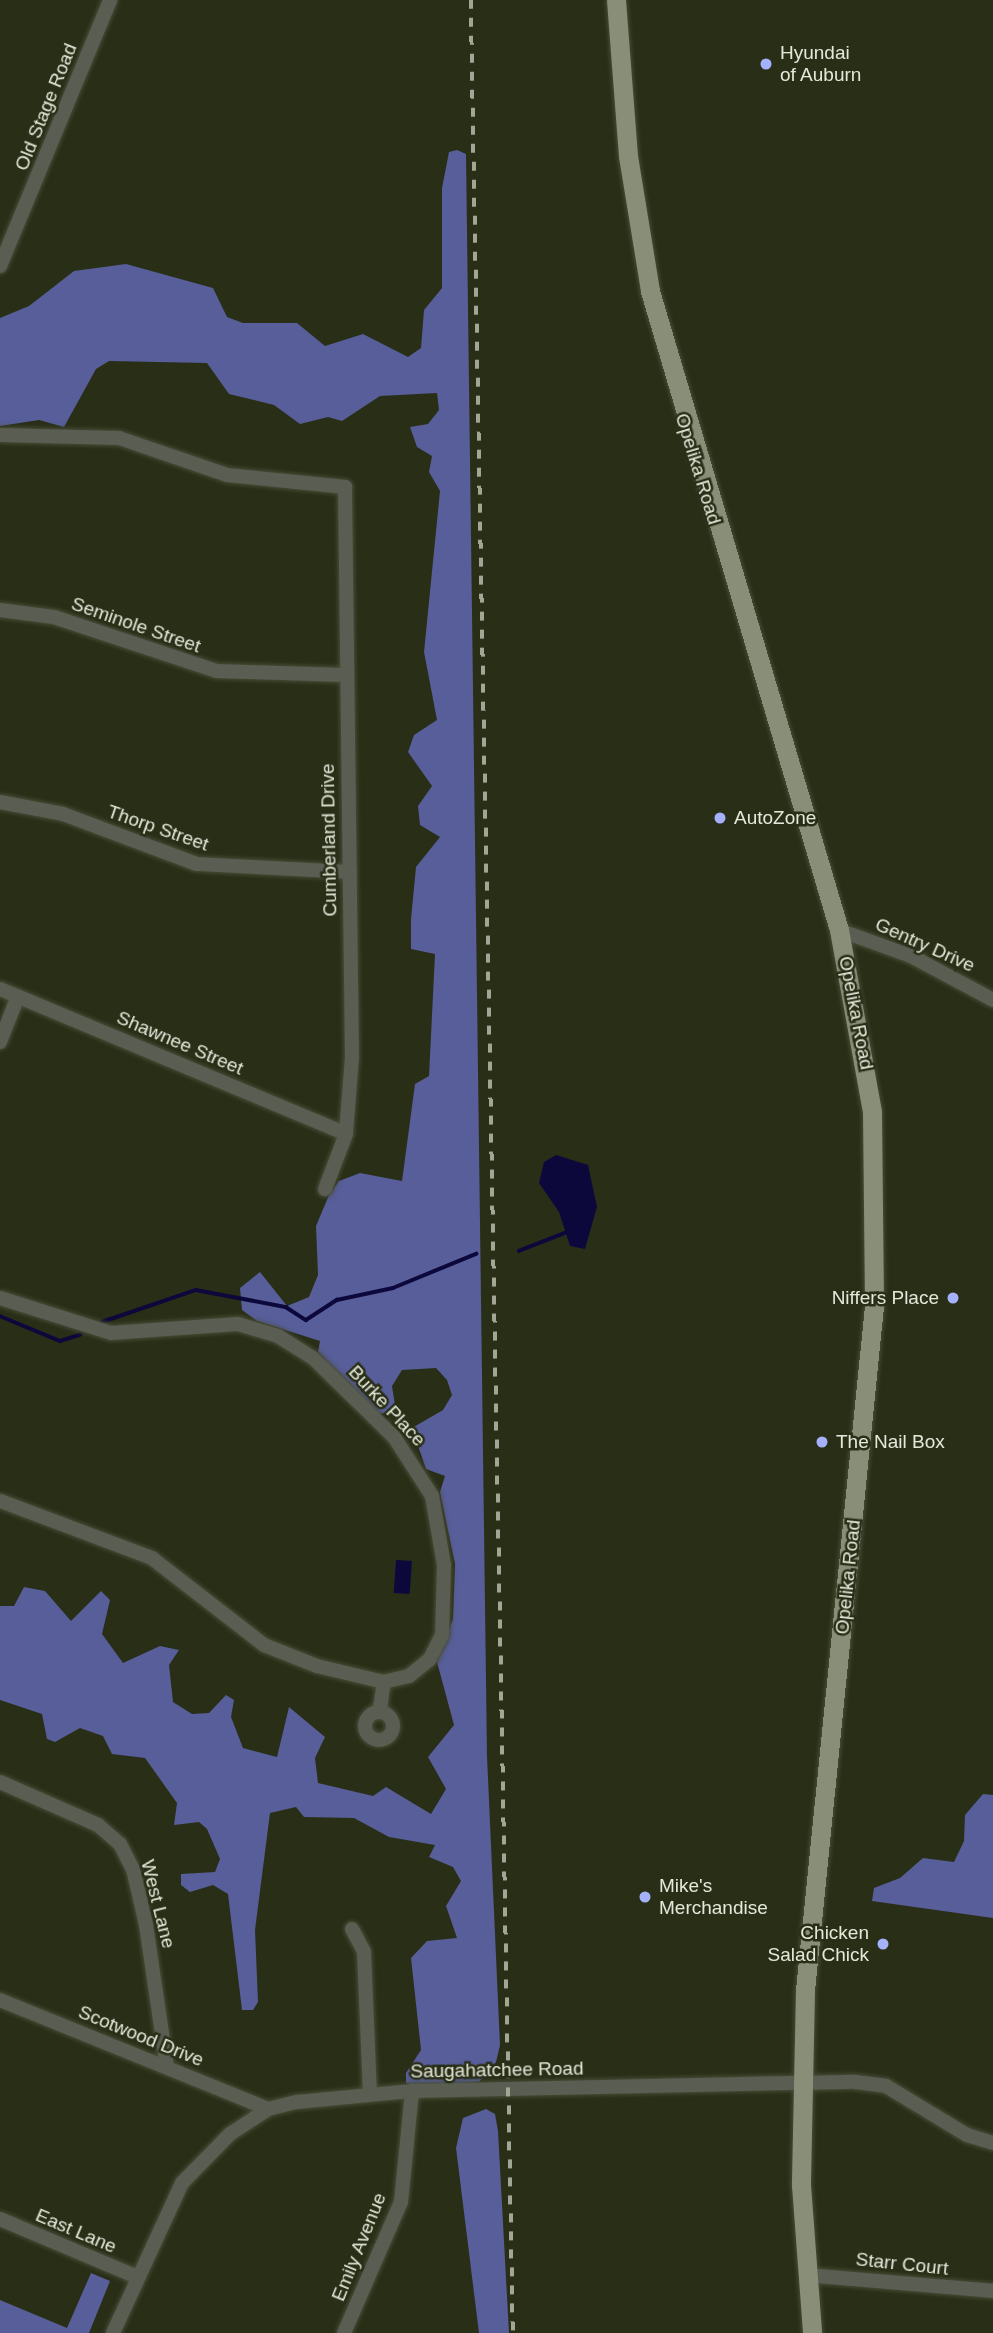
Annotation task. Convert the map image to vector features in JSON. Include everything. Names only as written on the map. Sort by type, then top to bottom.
[{"type":"main road","name":"Opelika Road","points":[[616,0],[628,156],[650,291],[839,930],[872,1112],[877,1241],[801,2082],[807,2275],[812,2333]]},
{"type":"street","name":"Old Stage Road","points":[[0,266],[110,0]]},
{"type":"street","name":"Cumberland Drive","points":[[0,435],[120,438],[228,475],[345,487],[345,676],[352,1057],[346,1133],[325,1189]]},
{"type":"street","name":"Seminole Street","points":[[0,610],[54,617],[216,670],[345,676]]},
{"type":"street","name":"Thorp Street","points":[[0,802],[63,814],[197,864],[350,872]]},
{"type":"street","name":"Gentry Drive","points":[[839,930],[911,956],[993,1000]]},
{"type":"street","name":"Shawnee Street","points":[[0,989],[346,1133]]},
{"type":"street","points":[[0,1042],[18,996]]},
{"type":"street","name":"Burke Place","points":[[0,1298],[111,1333],[237,1324],[278,1336],[344,1387],[420,1470],[440,1522],[437,1648],[421,1669],[384,1682]]},
{"type":"street","points":[[0,1501],[152,1558],[277,1652],[384,1682],[380,1709]]},
{"type":"street","name":"West Lane","points":[[0,1782],[98,1825],[120,1844],[133,1869],[146,1925],[167,2067]]},
{"type":"street","points":[[352,1929],[364,1952],[370,2093]]},
{"type":"street","name":"Scotwood Drive","points":[[0,2000],[268,2109]]},
{"type":"street","name":"Saugahatchee Road","points":[[113,2333],[182,2183],[218,2144],[268,2109],[370,2093],[412,2091],[801,2082],[887,2086],[967,2135],[993,2143]]},
{"type":"street","name":"Emily Avenue","points":[[344,2333],[401,2203],[412,2091]]},
{"type":"street","name":"East Lane","points":[[0,2219],[137,2277]]},
{"type":"street","name":"Starr Court","points":[[807,2275],[993,2291]]},
{"type":"shaded area","points":[[457,150],[466,154],[487,1756],[500,2045],[496,2062],[479,2082],[420,2086],[406,2083],[406,2073],[421,2050],[411,1958],[427,1941],[457,1938],[446,1906],[461,1881],[453,1867],[429,1857],[435,1845],[389,1837],[354,1818],[304,1817],[296,1807],[270,1813],[255,1930],[258,2002],[253,2010],[242,2010],[228,1894],[213,1885],[190,1892],[181,1885],[181,1874],[215,1872],[220,1859],[207,1829],[199,1822],[174,1825],[177,1803],[145,1758],[112,1754],[103,1736],[80,1728],[55,1742],[47,1739],[42,1714],[0,1700],[0,1606],[14,1606],[24,1587],[45,1591],[71,1621],[101,1591],[110,1600],[102,1634],[123,1663],[160,1646],[179,1650],[169,1665],[173,1702],[192,1714],[209,1713],[226,1695],[234,1700],[231,1717],[243,1748],[277,1757],[289,1707],[325,1737],[315,1758],[318,1783],[373,1796],[386,1787],[431,1814],[446,1789],[428,1757],[454,1725],[437,1662],[453,1619],[455,1564],[440,1492],[445,1476],[426,1469],[412,1428],[443,1410],[452,1395],[447,1380],[436,1368],[402,1370],[392,1386],[396,1412],[377,1414],[318,1352],[320,1341],[257,1321],[242,1310],[240,1288],[260,1272],[287,1306],[309,1297],[318,1275],[316,1226],[329,1195],[339,1181],[360,1173],[402,1181],[415,1084],[429,1076],[435,954],[411,949],[411,919],[416,867],[440,837],[420,825],[418,806],[432,786],[408,752],[414,735],[437,720],[424,652],[440,491],[429,472],[432,456],[417,447],[410,427],[428,424],[439,410],[437,393],[380,396],[342,421],[328,417],[300,424],[274,405],[229,394],[207,363],[109,361],[96,369],[64,427],[39,420],[0,426],[0,318],[29,306],[74,271],[126,264],[213,288],[227,317],[243,323],[297,323],[325,346],[363,334],[408,357],[421,348],[424,310],[442,288],[442,188],[449,152]]},
{"type":"shaded area","points":[[556,1155],[588,1165],[597,1207],[585,1249],[570,1246],[559,1212],[539,1183],[544,1162]]},
{"type":"shaded area","points":[[396,1560],[412,1561],[410,1594],[394,1593]]},
{"type":"shaded area","points":[[983,1794],[993,1795],[993,1918],[872,1901],[874,1888],[900,1878],[923,1858],[954,1862],[964,1841],[965,1815]]},
{"type":"shaded area","points":[[486,2109],[495,2114],[498,2131],[509,2333],[479,2333],[456,2148],[463,2118]]},
{"type":"shaded area","points":[[91,2273],[110,2281],[89,2333],[0,2333],[0,2300],[67,2328]]},
{"type":"waterway","points":[[519,1251],[565,1233]]},
{"type":"waterway","points":[[102,1322],[196,1290],[286,1307],[306,1320],[337,1300],[393,1288],[476,1254]]},
{"type":"waterway","points":[[0,1316],[60,1341],[80,1335]]},
{"type":"railway","points":[[471,0],[513,2333]]},
{"type":"place","name":"Hyundai of Auburn","points":[[766,64]]},
{"type":"place","name":"AutoZone","points":[[720,818]]},
{"type":"place","name":"Niffers Place","points":[[953,1298]]},
{"type":"place","name":"The Nail Box","points":[[822,1442]]},
{"type":"place","name":"Mike's Merchandise","points":[[645,1897]]},
{"type":"place","name":"Chicken Salad Chick","points":[[883,1944]]}]
